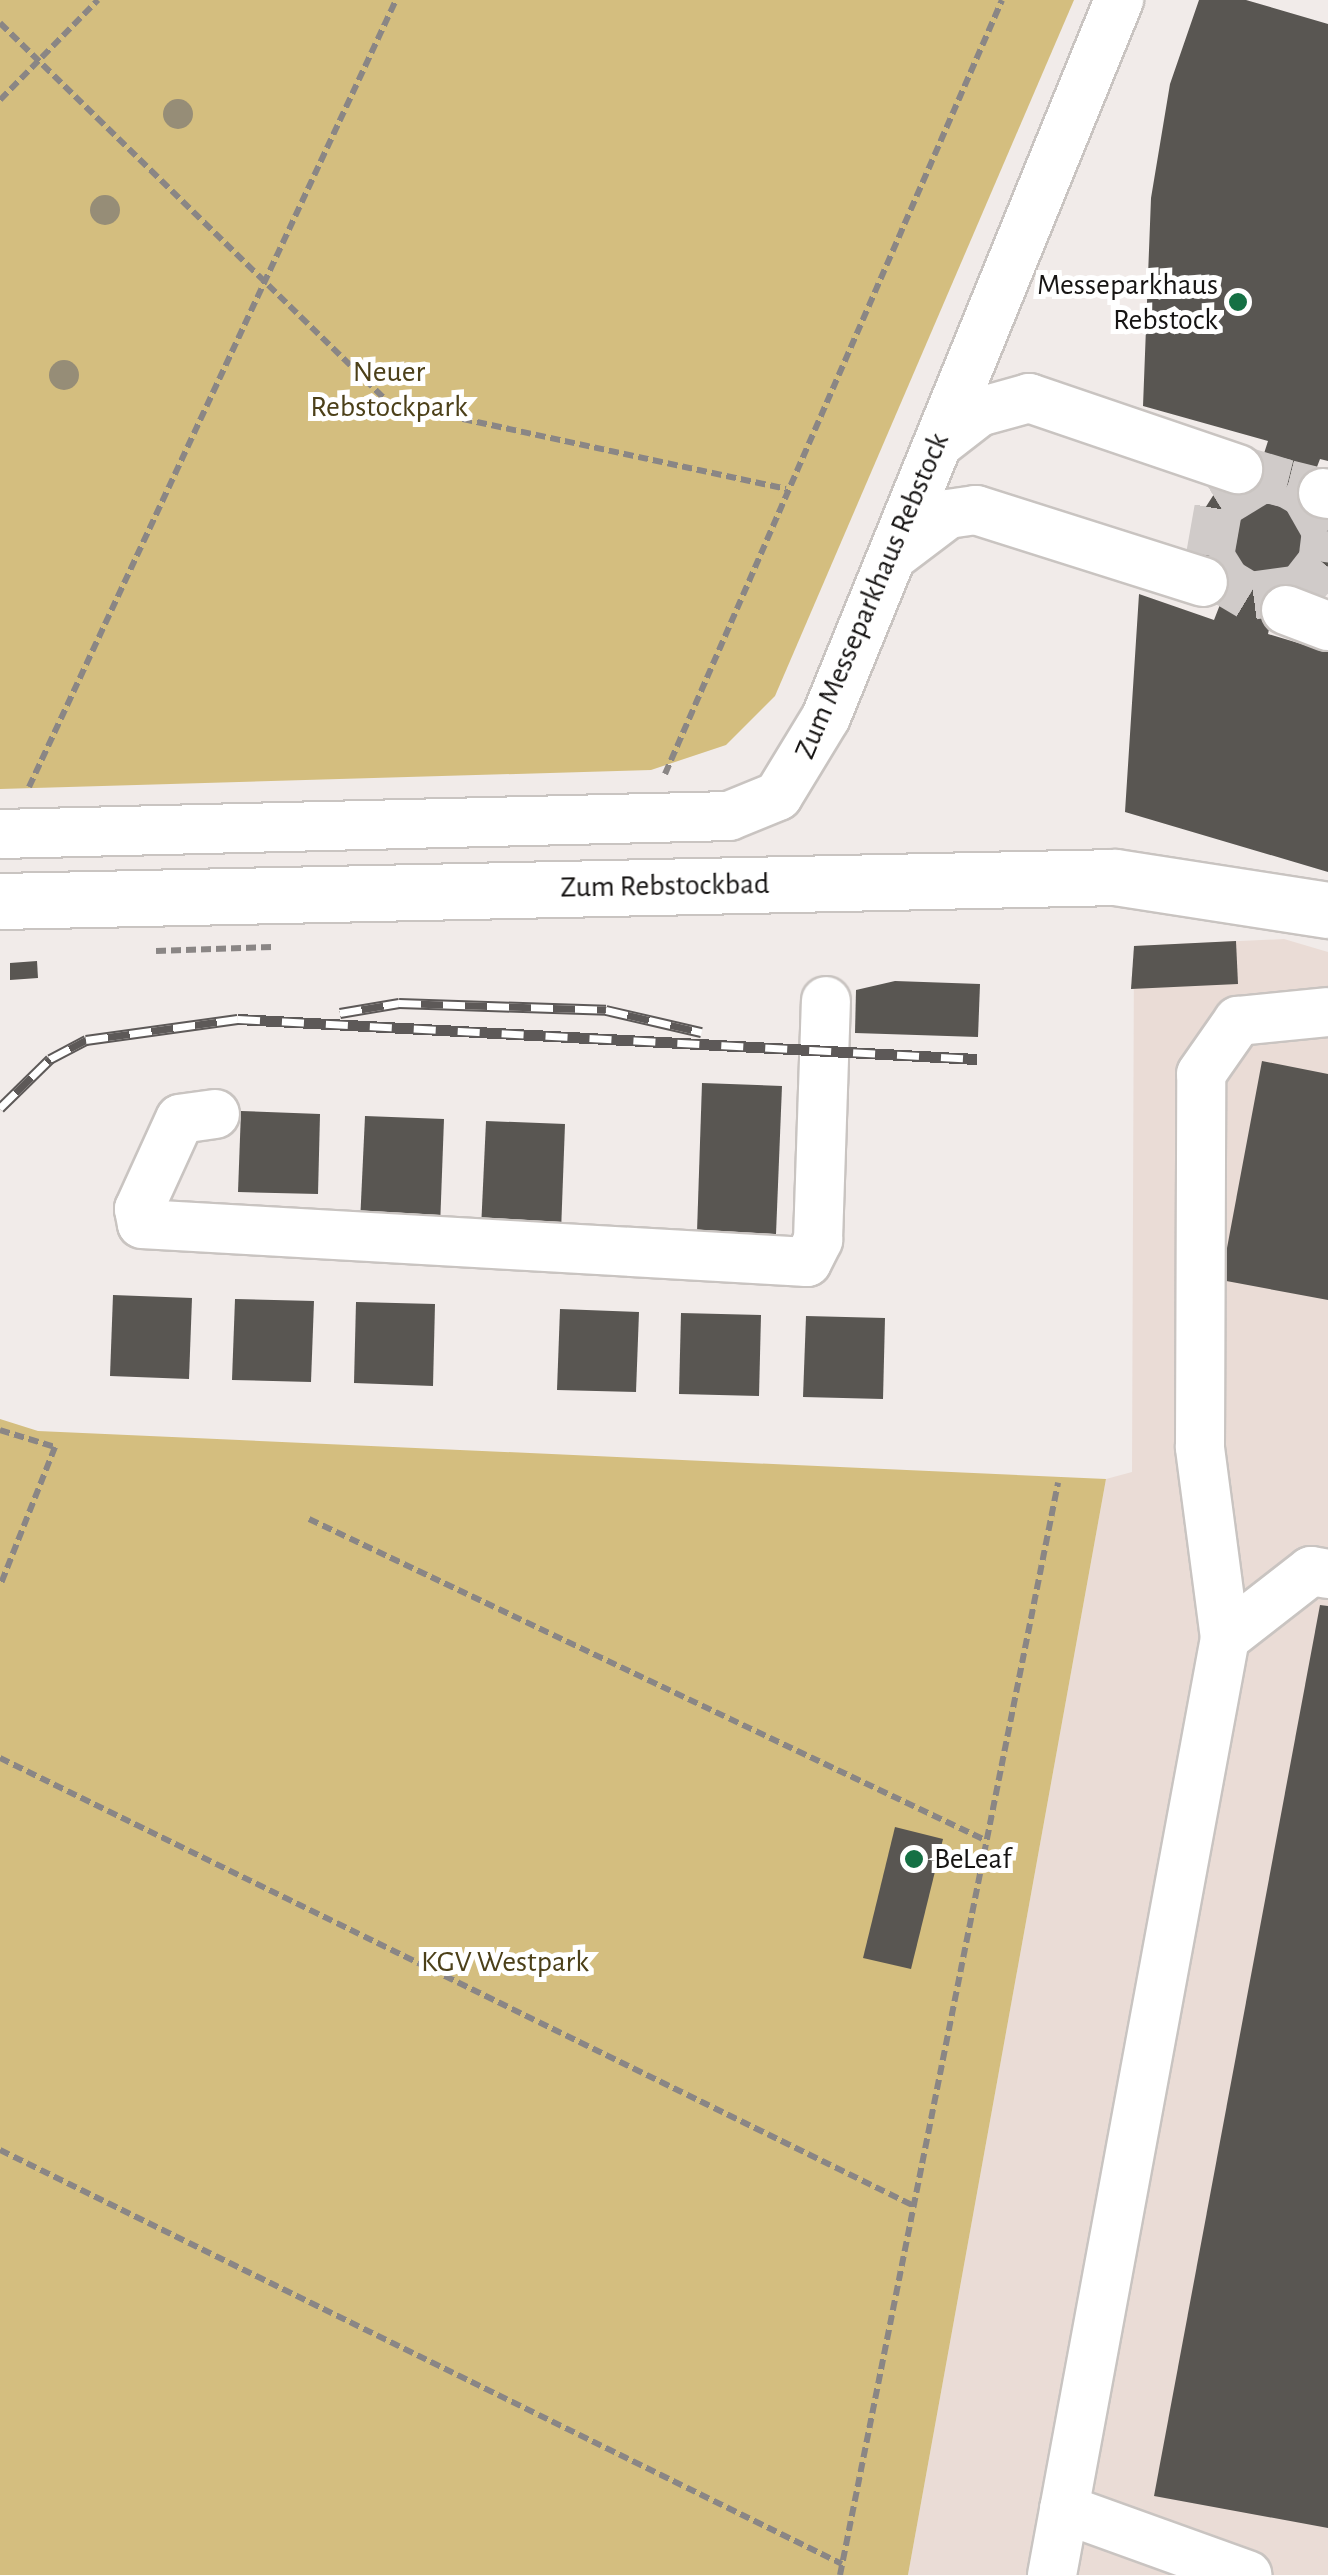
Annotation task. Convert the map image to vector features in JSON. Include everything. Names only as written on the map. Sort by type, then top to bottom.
[{"type":"main road","name":"Zum Rebstockbad","points":[[0,901],[1115,877],[1328,910]]},
{"type":"street","name":"Zum Messeparkhaus Rebstock","points":[[12,817],[756,810],[792,780],[892,558],[1119,0]]},
{"type":"street","points":[[939,443],[978,412],[1029,398],[1238,468]]},
{"type":"street","points":[[892,558],[948,514],[976,510],[1185,587]]},
{"type":"street","points":[[215,1114],[180,1118],[139,1209],[142,1224],[808,1262],[818,1240],[826,1000]]},
{"type":"street","points":[[1052,2575],[1225,1638],[1200,1447],[1201,1074],[1238,1021],[1328,1012]]},
{"type":"street","points":[[1225,1638],[1310,1571],[1328,1574]]},
{"type":"street","points":[[1064,2509],[1247,2575]]},
{"type":"path","points":[[0,100],[98,0]]},
{"type":"path","points":[[12,817],[265,288],[396,0]]},
{"type":"path","points":[[662,781],[1002,0]]},
{"type":"path","points":[[0,24],[265,288],[388,402],[786,489]]},
{"type":"path","points":[[0,1430],[54,1447],[0,1586]]},
{"type":"path","points":[[840,2575],[916,2207],[983,1839],[1058,1483]]},
{"type":"path","points":[[309,1520],[983,1839]]},
{"type":"path","points":[[0,1758],[916,2207]]},
{"type":"path","points":[[0,2150],[842,2564]]},
{"type":"shaded area","points":[[1284,939],[1328,952],[1328,2575],[908,2575],[1106,1479],[1132,1472],[1134,946]]},
{"type":"green space","name":"Neuer Rebstockpark","points":[[0,0],[1074,0],[775,696],[726,745],[651,770],[0,789]]},
{"type":"green space","name":"KGV Westpark","points":[[0,1419],[38,1431],[1106,1479],[908,2575],[0,2575]]},
{"type":"building","points":[[1199,0],[1246,0],[1328,24],[1328,461],[1320,459],[1312,480],[1328,501],[1328,582],[1272,615],[1268,634],[1328,652],[1328,872],[1125,812],[1139,594],[1214,620],[1221,602],[1199,568],[1200,516],[1225,477],[1261,463],[1268,441],[1143,406],[1151,198],[1170,84]]},
{"type":"building","points":[[1236,941],[1238,984],[1131,989],[1134,946]]},
{"type":"building","points":[[37,961],[38,978],[10,980],[10,963]]},
{"type":"building","points":[[895,981],[980,984],[978,1037],[855,1033],[856,990]]},
{"type":"building","points":[[1262,1061],[1328,1074],[1328,1300],[1221,1280]]},
{"type":"building","points":[[702,1083],[782,1086],[776,1234],[697,1232]]},
{"type":"building","points":[[241,1111],[320,1114],[318,1194],[238,1192]]},
{"type":"building","points":[[365,1116],[444,1119],[440,1227],[360,1223]]},
{"type":"building","points":[[486,1121],[565,1124],[561,1232],[481,1229]]},
{"type":"building","points":[[113,1295],[192,1298],[189,1379],[110,1376]]},
{"type":"building","points":[[235,1299],[314,1301],[311,1382],[232,1380]]},
{"type":"building","points":[[356,1302],[435,1304],[433,1386],[354,1383]]},
{"type":"building","points":[[560,1309],[639,1312],[636,1392],[557,1390]]},
{"type":"building","points":[[681,1313],[761,1315],[759,1396],[679,1394]]},
{"type":"building","points":[[806,1316],[885,1318],[883,1399],[803,1397]]},
{"type":"building","points":[[1320,1605],[1328,1606],[1328,2528],[1154,2496]]},
{"type":"building","points":[[895,1827],[943,1839],[911,1969],[863,1958]]},
{"type":"tunnel","points":[[1238,469],[1288,484],[1305,494],[1326,531],[1322,562],[1301,589],[1249,596],[1226,582],[1210,556],[1219,505],[1260,480],[1272,480],[1288,484],[1323,493]]},
{"type":"railway","points":[[340,1013],[399,1003],[606,1010],[701,1032]]},
{"type":"railway","points":[[0,1108],[50,1059],[86,1040],[238,1019],[977,1059]]},
{"type":"place","name":"Messeparkhaus Rebstock","points":[[1238,302]]},
{"type":"place","name":"BeLeaf","points":[[914,1859]]}]
